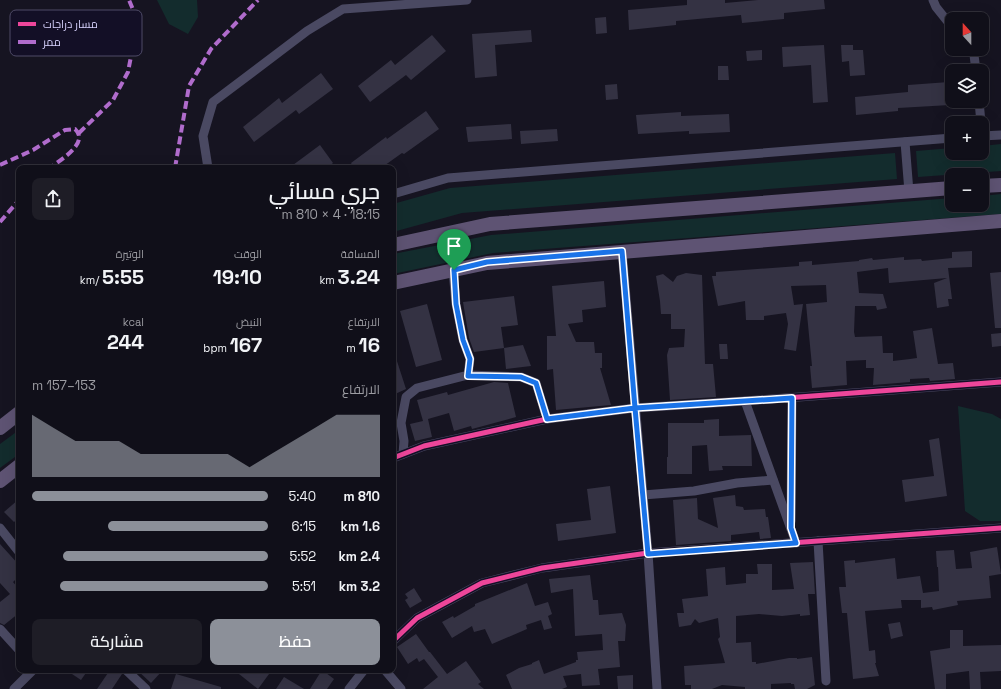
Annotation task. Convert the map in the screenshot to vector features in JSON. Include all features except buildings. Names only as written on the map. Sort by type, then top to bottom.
[{"type":"main road","points":[[989,186],[1001,185]]},
{"type":"main road","points":[[396,244],[490,224],[945,189]]},
{"type":"main road","points":[[396,282],[487,262],[1001,222]]},
{"type":"main road","points":[[0,428],[16,415]]},
{"type":"main road","points":[[0,481],[16,468]]},
{"type":"street","points":[[340,0],[343,10]]},
{"type":"street","points":[[208,165],[204,136],[213,102],[307,31],[343,10],[467,0]]},
{"type":"street","points":[[933,0],[936,7],[945,18]]},
{"type":"street","points":[[989,135],[1001,134]]},
{"type":"street","points":[[396,193],[448,178],[945,139]]},
{"type":"street","points":[[905,142],[909,192]]},
{"type":"street","points":[[622,251],[648,554],[657,689]]},
{"type":"street","points":[[454,270],[456,304],[463,340],[470,359],[468,376]]},
{"type":"street","points":[[403,454],[404,441],[401,423],[406,397],[417,388],[468,376],[521,377],[536,383],[547,419]]},
{"type":"street","points":[[396,457],[424,446],[547,419],[635,408],[1001,382]]},
{"type":"street","points":[[791,528],[792,398]]},
{"type":"street","points":[[745,401],[796,543]]},
{"type":"street","points":[[643,495],[694,491],[737,483],[773,480]]},
{"type":"street","points":[[0,528],[16,548]]},
{"type":"street","points":[[396,638],[417,618],[482,583],[542,568],[648,554],[1001,528]]},
{"type":"street","points":[[818,541],[826,681]]},
{"type":"street","points":[[0,629],[16,647]]},
{"type":"street","points":[[14,689],[30,673]]},
{"type":"street","points":[[129,673],[146,689]]},
{"type":"street","points":[[348,689],[361,673]]},
{"type":"street","points":[[387,673],[402,689]]},
{"type":"green space","points":[[157,0],[197,0],[198,17],[188,34],[169,24]]},
{"type":"green space","points":[[1001,144],[1001,171],[989,172],[989,168],[945,168],[945,175],[918,177],[916,151],[945,149],[945,160],[989,160],[989,145]]},
{"type":"green space","points":[[895,153],[897,179],[462,213],[396,231],[396,203],[450,188]]},
{"type":"green space","points":[[1001,194],[1001,214],[493,253],[396,273],[396,253],[491,235],[945,199],[945,212],[989,212],[989,195]]},
{"type":"green space","points":[[958,406],[992,414],[1001,419],[1001,521],[980,521],[965,511]]},
{"type":"green space","points":[[16,432],[16,456],[0,468],[0,444]]},
{"type":"marked path","points":[[129,0],[133,10]]},
{"type":"marked path","points":[[176,165],[189,86],[211,49],[258,0]]},
{"type":"marked path","points":[[79,133],[113,100],[128,72],[131,56]]},
{"type":"marked path","points":[[0,165],[33,150],[65,130],[75,129],[79,134],[79,140],[72,151],[54,165]]},
{"type":"marked path","points":[[0,222],[16,203]]},
{"type":"cycle path","points":[[396,457],[424,446],[547,419],[635,408],[1001,382]]},
{"type":"cycle path","points":[[396,638],[417,618],[482,583],[542,568],[648,553],[1001,528]]},
{"type":"route","points":[[454,270],[456,304],[463,340],[470,359],[468,376],[521,377],[536,383],[547,419],[635,408],[648,554],[796,543],[791,528],[792,398],[635,408],[622,251],[487,262],[454,270]]}]
